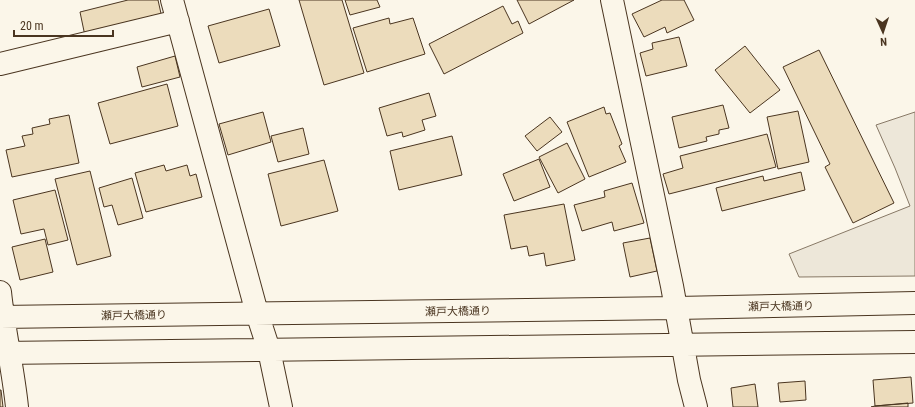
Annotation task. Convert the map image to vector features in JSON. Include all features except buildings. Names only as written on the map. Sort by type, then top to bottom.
[{"type":"street","points":[[616,1],[684,345],[689,380],[696,407]]},
{"type":"street","points":[[0,64],[176,6],[257,313],[269,350],[281,407]]},
{"type":"street","points":[[0,292],[5,352],[17,407]]},
{"type":"street","name":"瀬戸大橋通り","points":[[1,317],[676,308],[915,303]]},
{"type":"street","points":[[5,352],[915,342]]},
{"type":"shaded area","points":[[915,112],[915,276],[799,277],[789,254],[910,206],[876,125]]}]
